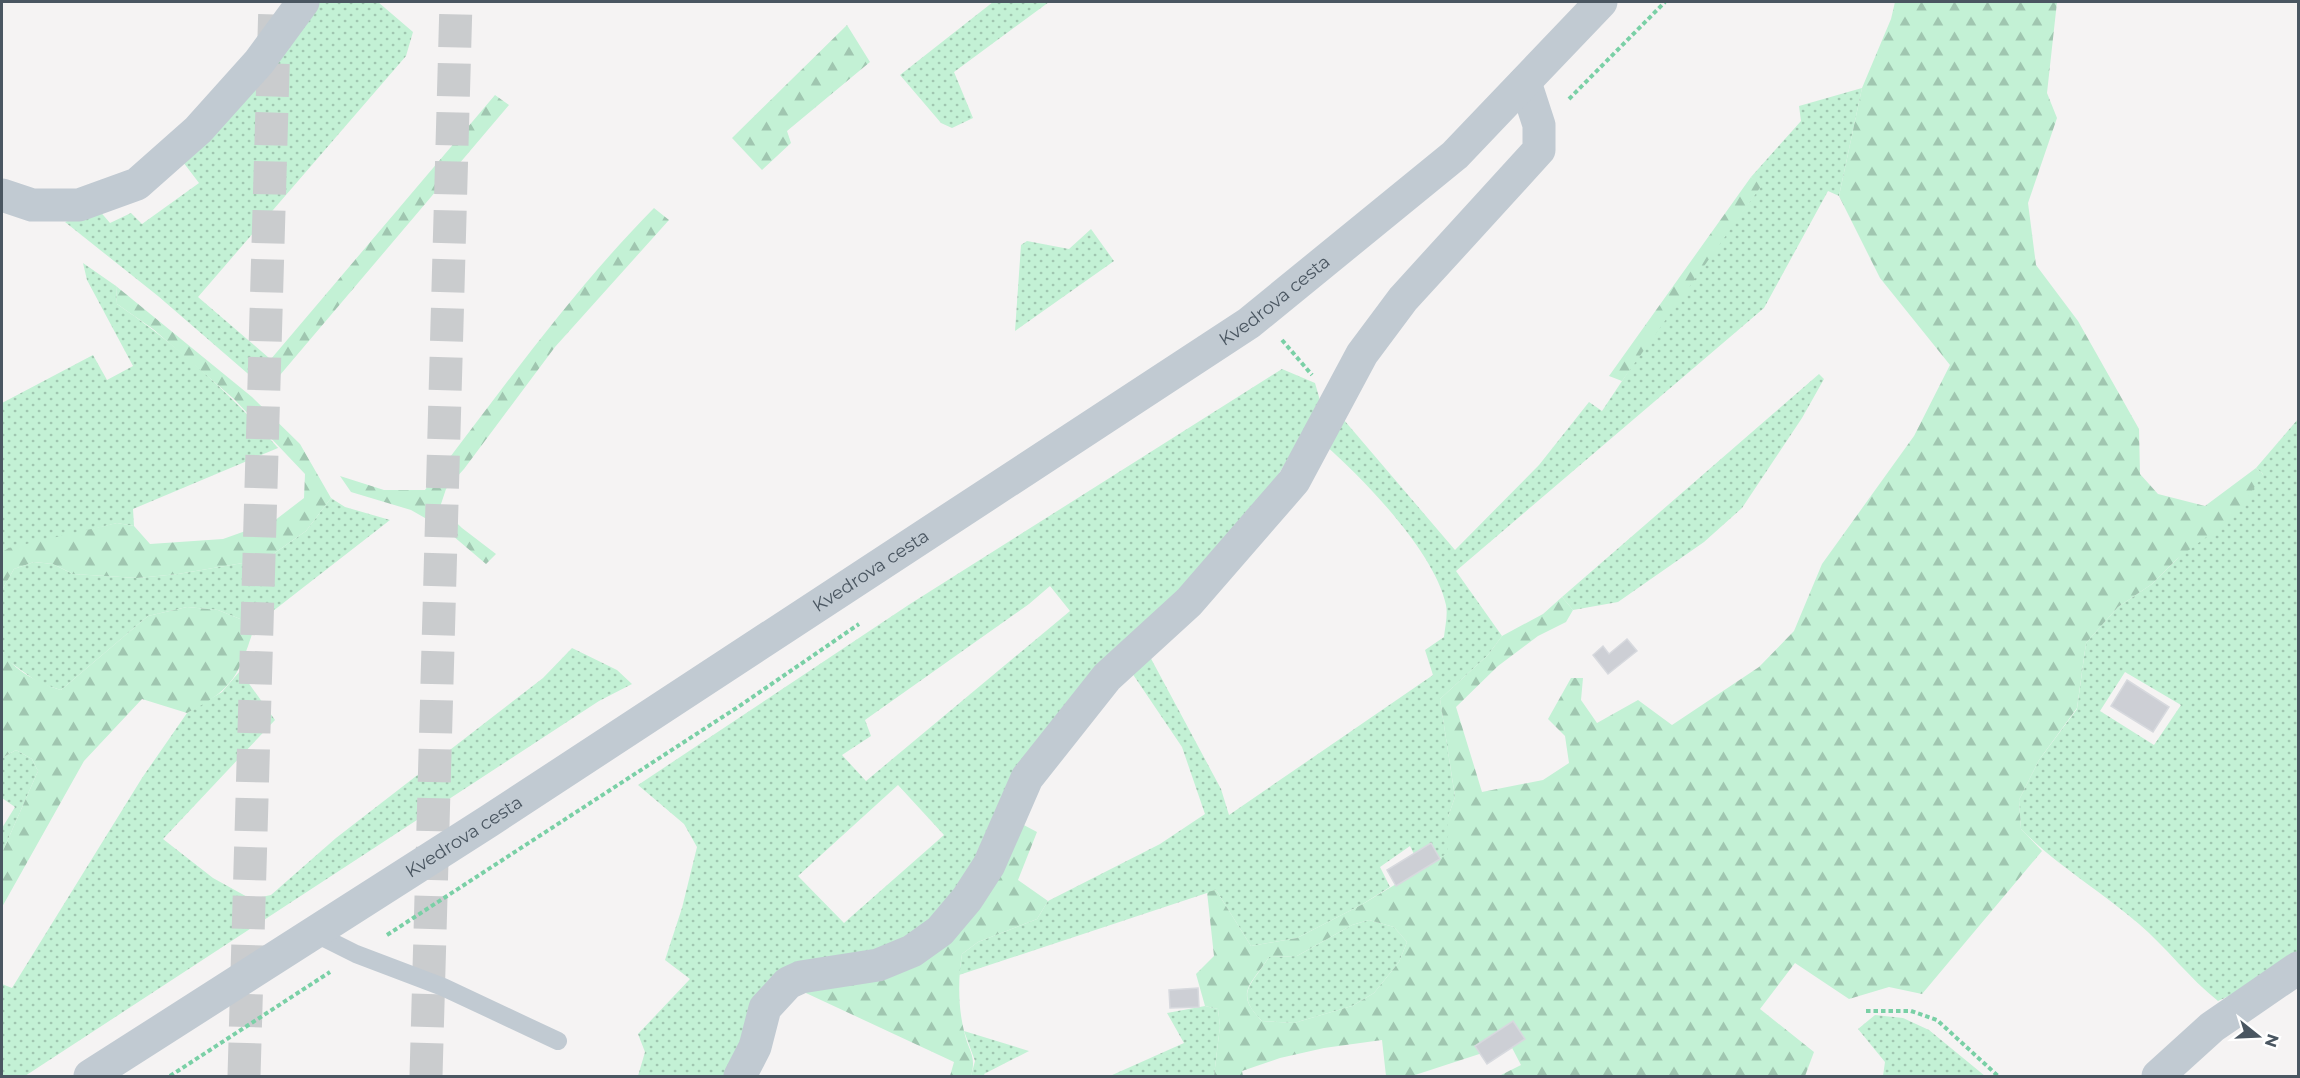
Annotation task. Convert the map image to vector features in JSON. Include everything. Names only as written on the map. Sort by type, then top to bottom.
[{"type":"street","points":[[2,195],[32,205],[79,205],[137,184],[198,130],[259,62],[303,2]]},
{"type":"street","name":"Kvedrova cesta","points":[[90,1077],[312,932],[489,821],[1249,323],[1455,155],[1601,2]]},
{"type":"street","points":[[740,1077],[755,1047],[765,1008],[789,983],[801,977],[878,965],[912,951],[940,931],[967,899],[989,865],[1027,778],[1107,677],[1189,602],[1294,481],[1362,354],[1403,299],[1539,150],[1539,125],[1525,82]]},
{"type":"street","points":[[2158,1077],[2212,1027],[2298,968]]},
{"type":"lane","points":[[312,932],[356,954],[443,987],[558,1041]]},
{"type":"path","points":[[1279,337],[1336,402]]},
{"type":"path","points":[[1866,1011],[1911,1011],[1937,1020],[1998,1077]]},
{"type":"green space","points":[[317,2],[378,2],[413,32],[406,56],[198,297],[269,358],[254,379],[158,296],[65,222],[98,209],[110,223],[131,213],[142,224],[199,183],[180,158]]},
{"type":"green space","points":[[993,2],[1049,2],[954,72],[973,118],[952,128],[941,123],[900,75]]},
{"type":"green space","points":[[1895,2],[2057,2],[2047,93],[2057,118],[2028,203],[2036,265],[2078,321],[2139,429],[2140,474],[2158,494],[2205,506],[2256,468],[2263,474],[2237,514],[2177,559],[2152,584],[2118,607],[2086,643],[2077,708],[2039,760],[2019,800],[2021,829],[2042,851],[1922,994],[1889,987],[1849,999],[1795,963],[1760,1009],[1814,1052],[1805,1076],[1499,1076],[1521,1065],[1510,1044],[1412,1076],[1386,1076],[1382,1040],[1324,1048],[1280,1058],[1242,1071],[1243,1076],[1214,1076],[1220,1026],[1218,1009],[1205,1006],[1196,974],[1214,956],[1207,892],[1216,890],[1251,946],[1297,938],[1361,905],[1448,853],[1448,817],[1455,797],[1440,699],[1488,655],[1502,636],[1543,614],[1562,597],[1573,610],[1566,622],[1538,636],[1498,666],[1456,707],[1482,792],[1543,780],[1569,763],[1565,736],[1548,719],[1571,678],[1583,678],[1581,700],[1597,723],[1638,700],[1672,725],[1759,667],[1794,631],[1822,564],[1914,436],[1950,365],[1880,278],[1839,196],[1862,88],[1891,19]],"holes":[[[1369,920],[1394,927],[1407,942],[1399,962],[1374,993],[1352,1006],[1294,1023],[1262,1021],[1253,1011],[1247,996],[1248,989],[1269,957],[1297,956],[1352,925]]]},
{"type":"green space","points":[[847,25],[870,62],[787,131],[791,143],[762,170],[732,138]]},
{"type":"green space","points":[[1862,88],[1839,196],[1828,191],[1764,308],[1456,571],[1502,636],[1488,655],[1440,699],[1455,797],[1448,817],[1449,853],[1421,868],[1410,846],[1380,867],[1390,887],[1361,905],[1297,938],[1251,946],[1216,890],[959,975],[962,954],[978,942],[1037,919],[1048,901],[1160,844],[1205,814],[1182,747],[1132,673],[1148,653],[1221,789],[1229,815],[1433,675],[1425,650],[1444,637],[1447,617],[1446,605],[1439,585],[1428,563],[1396,519],[1359,477],[1325,445],[1338,413],[1455,550],[1539,465],[1589,402],[1602,411],[1656,330],[1761,186],[1751,177],[1801,121],[1799,106]]},
{"type":"green space","points":[[495,95],[509,105],[269,388],[254,379]]},
{"type":"green space","points":[[1751,177],[1762,185],[1622,381],[1609,376]]},
{"type":"green space","points":[[654,208],[669,220],[555,347],[464,469],[446,489],[440,507],[462,528],[496,554],[486,564],[446,530],[411,510],[351,492],[340,476],[384,490],[425,490],[564,310]]},
{"type":"green space","points":[[1091,229],[1114,261],[1015,331],[1021,245],[1027,241],[1069,249]]},
{"type":"green space","points":[[83,263],[116,286],[117,304],[161,336],[202,371],[278,448],[133,509],[134,526],[117,523],[2,552],[2,403],[93,355],[107,380],[133,366],[87,280]]},
{"type":"green space","points":[[116,286],[252,397],[300,444],[331,498],[306,531],[266,559],[178,574],[137,578],[73,574],[53,564],[34,562],[14,569],[2,590],[2,552],[9,548],[117,523],[134,526],[150,544],[223,539],[274,521],[304,498],[305,474],[234,399],[153,329],[117,304]]},
{"type":"green space","points":[[1282,369],[1315,383],[1321,404],[1239,540],[1116,656],[945,919],[895,950],[813,965],[731,1076],[638,1076],[645,1052],[638,1034],[690,979],[665,960],[682,908],[697,847],[684,824],[638,785],[910,604]],"holes":[[[1050,586],[1070,611],[866,781],[842,755],[871,736],[865,720],[1029,604]],[[898,785],[944,835],[844,923],[798,876]]]},
{"type":"green space","points":[[1819,374],[1824,379],[1802,418],[1742,508],[1704,542],[1618,602],[1573,610],[1562,597]]},
{"type":"green space","points":[[2298,419],[2298,953],[2268,978],[2218,1001],[2139,924],[2049,855],[2021,829],[2019,800],[2039,760],[2077,709],[2086,643],[2118,607],[2152,584],[2263,474],[2256,468]],"holes":[[[2125,672],[2181,705],[2154,745],[2100,711]]]},
{"type":"green space","points":[[331,498],[345,507],[390,520],[255,625],[218,610],[187,607],[148,616],[61,690],[39,683],[7,660],[2,650],[2,590],[14,569],[34,562],[53,564],[73,574],[137,578],[178,574],[266,559],[306,531]]},
{"type":"green space","points":[[187,607],[218,610],[255,625],[233,678],[216,696],[187,713],[142,699],[84,761],[2,907],[2,853],[38,771],[32,759],[16,750],[2,758],[2,650],[13,664],[27,675],[61,690],[148,616]]},
{"type":"green space","points":[[572,648],[617,670],[632,684],[599,701],[25,1076],[2,1076],[2,984],[12,988],[142,778],[187,713],[222,692],[240,671],[275,720],[163,839],[213,878],[251,899],[271,895],[336,838],[543,678]]},
{"type":"green space","points":[[16,750],[32,759],[38,771],[2,853],[2,828],[15,807],[2,798],[2,758]]},
{"type":"green space","points":[[1020,823],[1037,832],[1018,880],[1048,901],[1037,919],[978,942],[962,954],[960,1002],[962,1022],[973,1063],[971,1076],[950,1076],[954,1062],[793,987],[879,971]]},
{"type":"green space","points":[[1369,920],[1394,927],[1407,942],[1399,962],[1374,993],[1352,1006],[1294,1023],[1262,1021],[1249,1003],[1247,996],[1251,983],[1269,957],[1297,956],[1352,925]]},
{"type":"green space","points":[[1205,1006],[1218,1009],[1220,1026],[1214,1076],[1110,1076],[1184,1043],[1167,1013]]},
{"type":"green space","points":[[1875,1015],[1903,1018],[1929,1030],[1985,1076],[1883,1076],[1885,1062],[1858,1029]]},
{"type":"green space","points":[[964,1031],[1029,1051],[984,1074],[985,1076],[971,1076],[975,1061]]},
{"type":"building","points":[[1627,639],[1637,651],[1608,674],[1593,655],[1603,646],[1609,654]]},
{"type":"building","points":[[2127,680],[2169,707],[2153,732],[2111,706]]},
{"type":"building","points":[[1431,843],[1440,859],[1396,886],[1387,870]]},
{"type":"building","points":[[1198,988],[1199,1007],[1170,1008],[1169,990]]},
{"type":"building","points":[[1513,1021],[1525,1039],[1487,1064],[1475,1046]]},
{"type":"tunnel","points":[[244,1076],[275,2]]},
{"type":"tunnel","points":[[426,1076],[456,2]]}]
